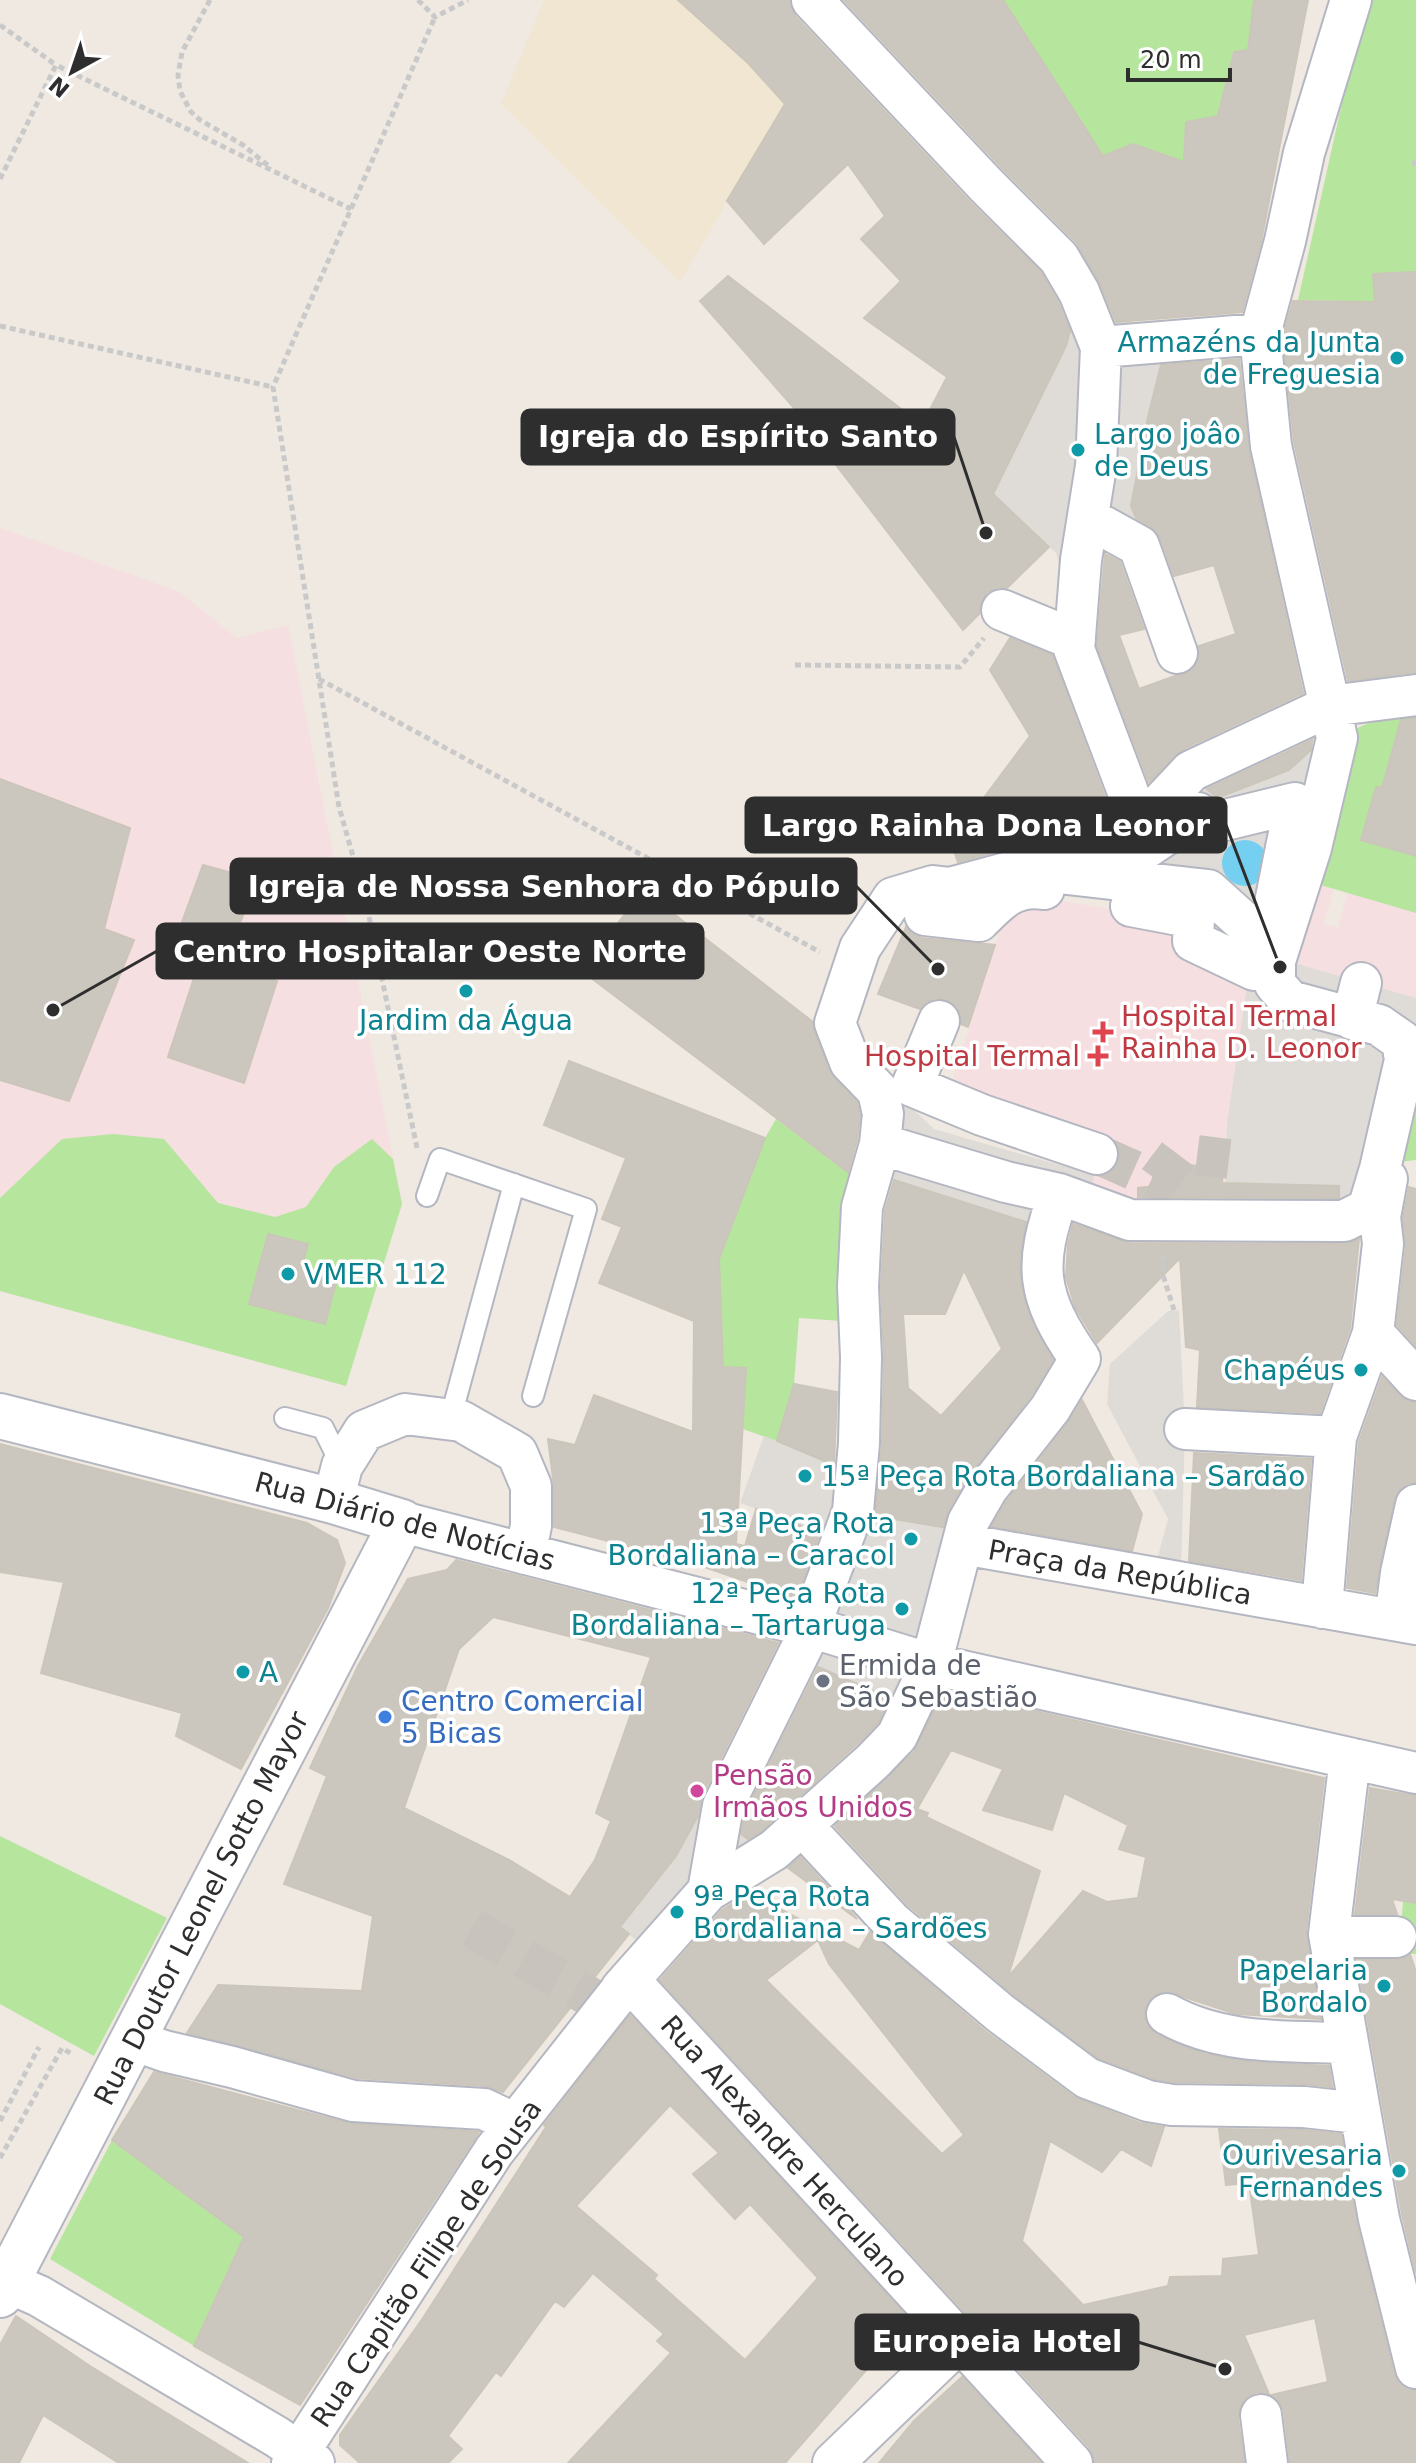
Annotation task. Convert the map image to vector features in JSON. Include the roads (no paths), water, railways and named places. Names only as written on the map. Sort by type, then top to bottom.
[{"type":"main road","name":"Rua Diário de Notícias","points":[[0,1416],[337,1484],[402,1522]]},
{"type":"main road","name":"Rua Doutor Leonel Sotto Mayor","points":[[4,2288],[402,1522]]},
{"type":"street","points":[[812,0],[966,165],[1059,258],[1079,292],[1101,347],[1096,466],[1074,649],[1128,792],[1131,827]]},
{"type":"street","points":[[1265,958],[1311,848],[1337,738],[1271,446],[1260,334],[1304,153],[1351,0]]},
{"type":"street","points":[[1101,347],[1260,334]]},
{"type":"street","points":[[1086,537],[1139,546],[1177,653]]},
{"type":"street","points":[[1002,610],[1075,640]]},
{"type":"street","points":[[708,1891],[723,1806],[810,1627],[853,1511],[859,1443],[861,1357],[858,1287],[862,1207],[880,1144],[883,1114],[878,1091],[850,1062],[835,1023],[860,948],[893,898],[933,886],[950,888],[1021,866],[1072,857],[1120,842],[1131,827],[1161,803],[1191,771],[1330,706],[1416,695]]},
{"type":"street","points":[[880,1144],[1073,1199],[1130,1220],[1344,1221],[1368,1209],[1398,1172],[1405,1060],[1402,1041],[1379,1025],[1356,1001],[1290,1001],[1275,984],[1265,958],[1208,890],[1067,874],[1130,859],[1198,813],[1213,823],[1295,803],[1265,958]]},
{"type":"street","points":[[925,915],[979,921],[1007,893],[1034,887],[1194,918],[1193,941],[1265,958]]},
{"type":"street","points":[[939,1021],[912,1086],[982,1115],[1097,1154]]},
{"type":"street","points":[[1322,1608],[1336,1437],[1373,1333],[1383,1244],[1380,1217],[1387,1179],[1398,1172]]},
{"type":"street","points":[[963,1544],[968,1522],[987,1489],[1050,1409],[1080,1359],[1061,1332],[1045,1295],[1041,1263],[1046,1230],[1073,1199]]},
{"type":"street","points":[[1373,1333],[1416,1380]]},
{"type":"street","points":[[337,1484],[364,1431],[405,1414],[461,1421],[517,1453],[531,1486],[531,1526],[525,1554]]},
{"type":"street","points":[[1185,1429],[1336,1437]]},
{"type":"street","points":[[1405,1622],[1403,1561],[1416,1505]]},
{"type":"street","name":"Rua Diário de Notícias","points":[[402,1522],[810,1627],[931,1664]]},
{"type":"street","name":"Praça da República","points":[[802,1825],[897,1736],[931,1664],[963,1544],[1405,1622]]},
{"type":"street","points":[[931,1664],[1416,1773]]},
{"type":"street","points":[[1350,1758],[1330,1937],[1379,2219],[1416,2368]]},
{"type":"street","points":[[802,1825],[892,1922],[1000,2013],[1087,2078],[1148,2101],[1172,2105],[1304,2107],[1359,2113]]},
{"type":"street","name":"Rua Capitão Filipe de Sousa","points":[[302,2459],[494,2151],[515,2124],[625,1985],[708,1891],[774,1850],[802,1825]]},
{"type":"street","points":[[1330,1937],[1396,1937]]},
{"type":"street","name":"Rua Alexandre Herculano","points":[[625,1985],[1072,2463]]},
{"type":"street","points":[[1167,2014],[1190,2027],[1252,2041],[1347,2043]]},
{"type":"street","points":[[133,2040],[353,2101],[484,2109],[515,2124]]},
{"type":"street","points":[[4,2288],[39,2296],[302,2459]]},
{"type":"street","points":[[833,2463],[959,2342]]},
{"type":"street","points":[[1261,2415],[1267,2463]]},
{"type":"lane","points":[[427,1196],[440,1159],[586,1209],[533,1396]]},
{"type":"lane","points":[[450,1420],[514,1184]]},
{"type":"lane","points":[[285,1418],[323,1428],[337,1484]]},
{"type":"water","points":[[1245,840],[1262,846],[1268,863],[1262,880],[1245,886],[1228,880],[1222,863],[1228,846]]},
{"type":"tunnel","points":[[1097,1154],[1158,1181],[1179,1153],[1229,1159]]},
{"type":"tunnel","points":[[472,1928],[607,2007]]},
{"type":"place","name":"Armazéns da Junta de Freguesia","points":[[1397,358]]},
{"type":"place","name":"Largo joâo de Deus","points":[[1078,450]]},
{"type":"place","name":"Igreja do Espírito Santo","points":[[986,533]]},
{"type":"place","name":"Largo Rainha Dona Leonor","points":[[1280,967]]},
{"type":"place","name":"Igreja de Nossa Senhora do Pópulo","points":[[938,969]]},
{"type":"place","name":"Jardim da Água","points":[[466,991]]},
{"type":"place","name":"Centro Hospitalar Oeste Norte","points":[[53,1010]]},
{"type":"place","name":"Hospital Termal Rainha D. Leonor","points":[[1103,1032]]},
{"type":"place","name":"Hospital Termal","points":[[1098,1056]]},
{"type":"place","name":"VMER 112","points":[[288,1274]]},
{"type":"place","name":"Chapéus","points":[[1361,1370]]},
{"type":"place","name":"15ª Peça Rota Bordaliana – Sardão","points":[[805,1476]]},
{"type":"place","name":"13ª Peça Rota Bordaliana – Caracol","points":[[911,1539]]},
{"type":"place","name":"12ª Peça Rota Bordaliana – Tartaruga","points":[[902,1609]]},
{"type":"place","name":"A","points":[[243,1672]]},
{"type":"place","name":"Ermida de São Sebastião","points":[[823,1681]]},
{"type":"place","name":"Centro Comercial 5 Bicas","points":[[385,1717]]},
{"type":"place","name":"Pensão Irmãos Unidos","points":[[697,1791]]},
{"type":"place","name":"9ª Peça Rota Bordaliana – Sardões","points":[[677,1912]]},
{"type":"place","name":"Papelaria Bordalo","points":[[1384,1986]]},
{"type":"place","name":"Ourivesaria Fernandes","points":[[1399,2171]]},
{"type":"place","name":"Europeia Hotel","points":[[1225,2369]]}]
